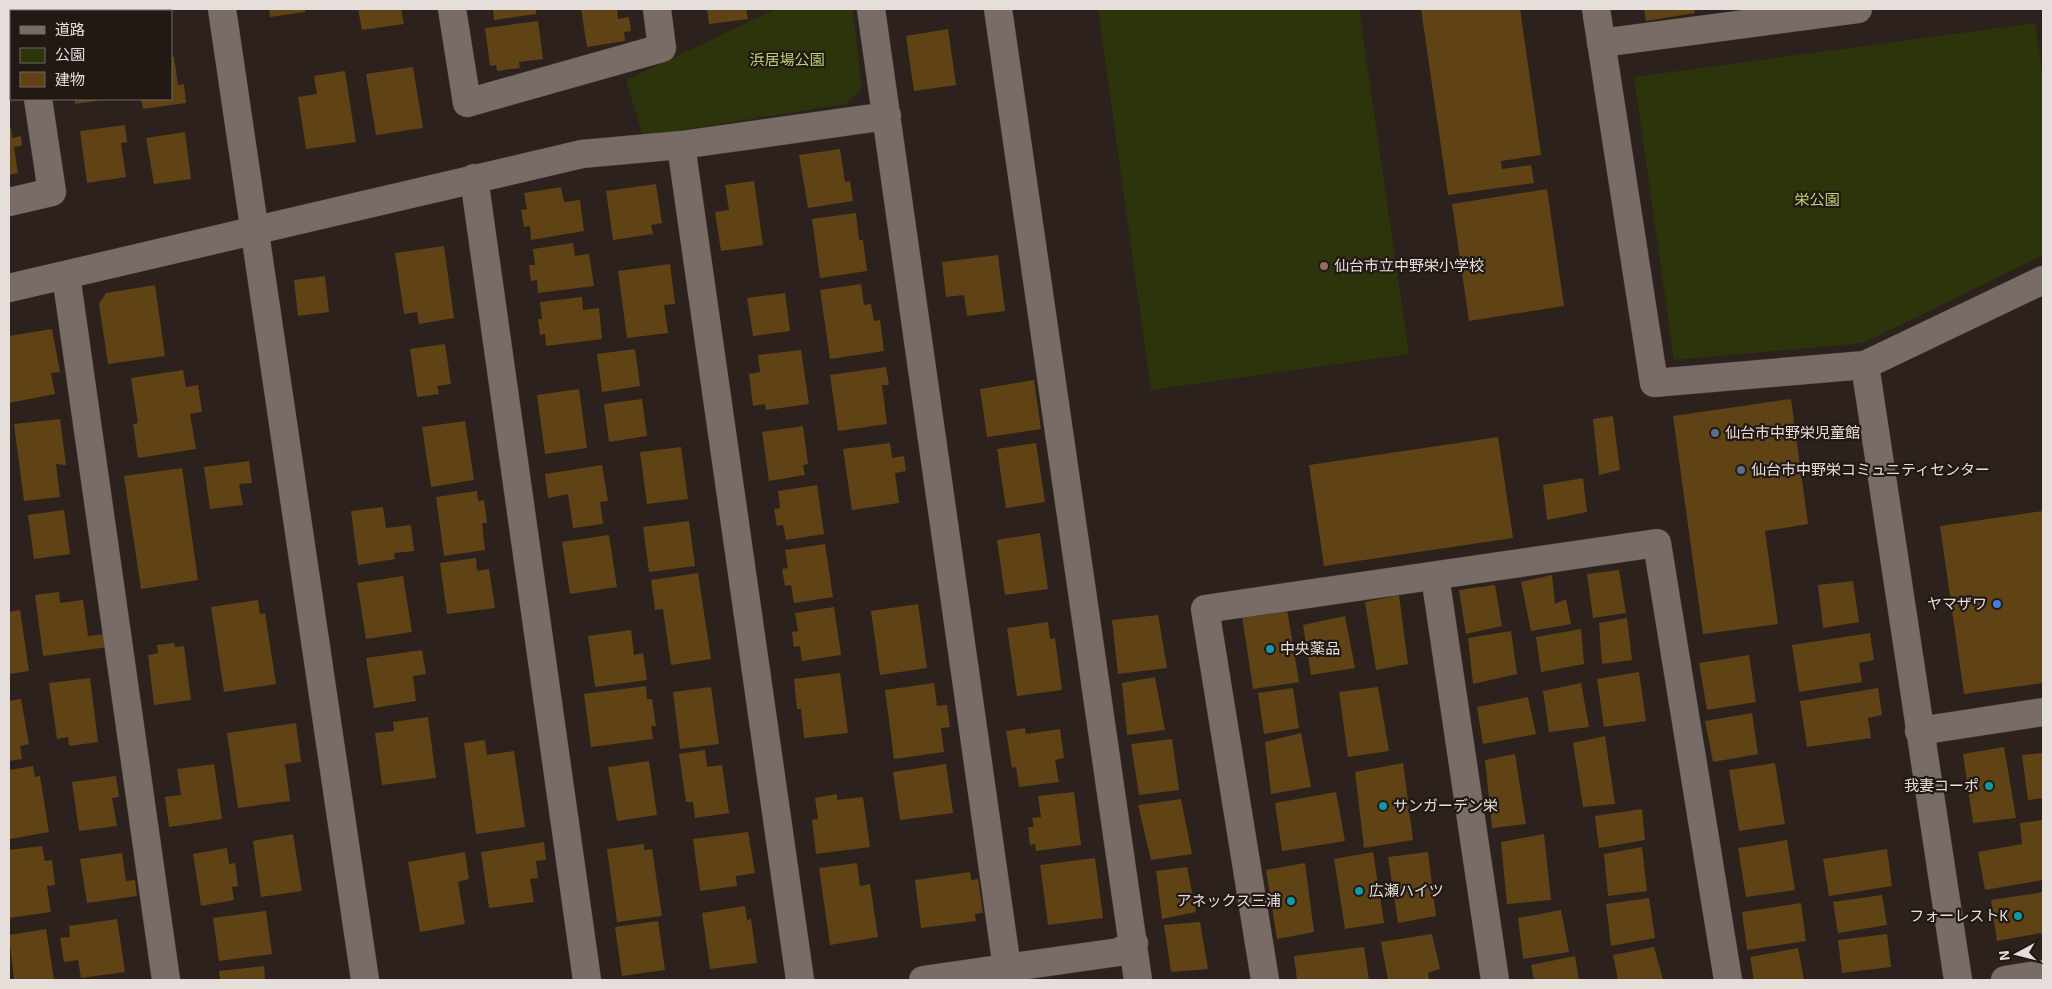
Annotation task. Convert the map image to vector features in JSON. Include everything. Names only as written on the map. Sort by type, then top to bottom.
[{"type":"street","points":[[222,9],[365,980]]},
{"type":"street","points":[[452,9],[467,103],[662,48],[657,9]]},
{"type":"street","points":[[871,9],[1007,968]]},
{"type":"street","points":[[998,9],[1138,980]]},
{"type":"street","points":[[1596,9],[1654,384],[1865,364],[2043,280]]},
{"type":"street","points":[[1601,42],[1843,10]]},
{"type":"street","points":[[9,202],[52,192],[38,100]]},
{"type":"street","points":[[9,288],[582,154],[681,144],[887,116]]},
{"type":"street","points":[[681,144],[800,980]]},
{"type":"street","points":[[474,178],[587,980]]},
{"type":"street","points":[[66,275],[166,980]]},
{"type":"street","points":[[1865,364],[1958,980]]},
{"type":"street","points":[[1265,980],[1205,609],[1657,543],[1728,980]]},
{"type":"street","points":[[1434,576],[1494,980]]},
{"type":"street","points":[[1919,731],[2043,712]]},
{"type":"street","points":[[923,980],[1119,952],[1134,943]]},
{"type":"street","points":[[2005,980],[2043,974]]},
{"type":"green space","name":"浜居場公園","points":[[776,9],[853,9],[862,89],[846,104],[643,136],[626,80]]},
{"type":"green space","points":[[1098,9],[1359,9],[1409,354],[1151,390]]},
{"type":"green space","name":"栄公園","points":[[2035,23],[2043,79],[2043,255],[1864,343],[1674,360],[1634,77]]},
{"type":"building","points":[[269,9],[305,9],[305,12],[270,17]]},
{"type":"building","points":[[358,9],[401,9],[404,24],[362,30]]},
{"type":"building","points":[[493,9],[536,9],[536,14],[494,20]]},
{"type":"building","points":[[581,9],[617,9],[618,19],[629,17],[631,31],[624,32],[625,41],[587,47]]},
{"type":"building","points":[[707,9],[746,9],[748,19],[709,24]]},
{"type":"building","points":[[1421,9],[1520,9],[1541,155],[1501,161],[1502,169],[1531,165],[1534,183],[1448,195]]},
{"type":"building","points":[[1644,9],[1694,9],[1695,13],[1646,21]]},
{"type":"building","points":[[538,21],[543,59],[519,62],[520,68],[497,71],[496,65],[490,66],[485,28]]},
{"type":"building","points":[[948,29],[956,85],[914,91],[906,36]]},
{"type":"building","points":[[172,57],[174,57],[178,85],[184,84],[186,103],[143,109],[141,100],[172,100]]},
{"type":"building","points":[[413,67],[423,128],[376,135],[366,74]]},
{"type":"building","points":[[345,71],[356,142],[306,149],[298,97],[317,94],[314,76]]},
{"type":"building","points":[[75,100],[102,100],[75,104]]},
{"type":"building","points":[[125,125],[127,142],[121,143],[126,177],[87,183],[80,131]]},
{"type":"building","points":[[9,128],[11,128],[12,138],[21,136],[22,146],[14,147],[18,173],[9,175]]},
{"type":"building","points":[[185,132],[191,179],[154,184],[146,138]]},
{"type":"building","points":[[840,149],[845,182],[850,181],[853,201],[808,208],[799,155]]},
{"type":"building","points":[[754,181],[763,245],[721,251],[715,212],[729,210],[725,185]]},
{"type":"building","points":[[656,184],[662,223],[651,225],[653,234],[613,240],[606,191]]},
{"type":"building","points":[[561,187],[564,202],[580,200],[584,231],[531,240],[530,226],[524,227],[521,210],[527,209],[524,193]]},
{"type":"building","points":[[1547,189],[1564,306],[1469,321],[1452,204]]},
{"type":"building","points":[[856,213],[859,240],[863,240],[867,271],[820,278],[812,219]]},
{"type":"building","points":[[573,243],[575,256],[589,254],[594,286],[538,293],[537,280],[531,281],[529,265],[535,265],[533,249]]},
{"type":"building","points":[[444,246],[454,318],[419,324],[417,312],[404,314],[395,253]]},
{"type":"building","points":[[998,255],[1005,311],[967,316],[964,295],[946,297],[942,262]]},
{"type":"building","points":[[670,264],[675,304],[664,305],[668,333],[627,338],[618,271]]},
{"type":"building","points":[[325,276],[329,312],[298,316],[294,280]]},
{"type":"building","points":[[861,284],[864,305],[871,304],[874,321],[880,320],[884,351],[830,359],[820,290]]},
{"type":"building","points":[[155,285],[165,356],[108,364],[99,304],[106,293]]},
{"type":"building","points":[[785,293],[790,331],[753,336],[747,298]]},
{"type":"building","points":[[582,297],[583,310],[599,308],[602,339],[546,346],[545,334],[540,335],[538,319],[542,319],[540,302]]},
{"type":"building","points":[[52,329],[60,372],[51,373],[55,394],[9,403],[9,336]]},
{"type":"building","points":[[445,344],[451,384],[437,386],[439,394],[417,397],[410,349]]},
{"type":"building","points":[[635,349],[640,386],[602,392],[597,354]]},
{"type":"building","points":[[801,350],[809,404],[766,410],[765,404],[753,406],[749,374],[760,372],[758,355]]},
{"type":"building","points":[[886,367],[889,385],[882,385],[887,424],[838,431],[830,375]]},
{"type":"building","points":[[183,370],[186,387],[198,385],[202,412],[190,414],[196,449],[138,458],[133,424],[138,423],[131,378]]},
{"type":"building","points":[[1034,380],[1041,429],[987,437],[980,389]]},
{"type":"building","points":[[579,389],[587,448],[545,454],[537,395]]},
{"type":"building","points":[[642,399],[647,436],[609,442],[604,404]]},
{"type":"building","name":"仙台市中野栄コミュニティセンター","points":[[1791,399],[1808,524],[1765,531],[1778,624],[1703,634],[1673,416]]},
{"type":"building","points":[[1613,416],[1620,470],[1599,475],[1593,419]]},
{"type":"building","points":[[60,419],[66,465],[56,464],[60,497],[24,501],[14,424]]},
{"type":"building","points":[[465,421],[474,480],[431,487],[422,427]]},
{"type":"building","points":[[803,426],[808,464],[803,465],[805,475],[769,481],[762,432]]},
{"type":"building","points":[[1498,437],[1513,538],[1324,566],[1309,465]]},
{"type":"building","points":[[890,443],[892,458],[904,456],[906,471],[895,473],[899,503],[852,510],[843,449]]},
{"type":"building","points":[[1036,443],[1045,502],[1006,508],[997,449]]},
{"type":"building","points":[[681,447],[688,499],[647,504],[640,452]]},
{"type":"building","points":[[249,461],[252,483],[239,484],[243,505],[210,509],[204,467]]},
{"type":"building","points":[[602,465],[608,501],[600,502],[603,524],[573,528],[568,494],[548,498],[545,474]]},
{"type":"building","points":[[182,468],[198,580],[141,589],[124,476]]},
{"type":"building","points":[[1583,478],[1587,512],[1547,520],[1543,485]]},
{"type":"building","points":[[817,485],[824,534],[786,540],[783,525],[777,526],[774,509],[780,508],[778,491]]},
{"type":"building","points":[[477,491],[478,501],[484,500],[487,523],[482,523],[485,550],[444,556],[436,497]]},
{"type":"building","points":[[383,507],[386,528],[411,525],[414,551],[394,553],[395,559],[358,565],[351,511]]},
{"type":"building","points":[[64,510],[70,554],[34,559],[28,515]]},
{"type":"building","name":"ヤマザワ","points":[[2043,511],[2043,683],[1964,694],[1940,526]]},
{"type":"building","points":[[689,521],[695,566],[649,572],[643,527]]},
{"type":"building","points":[[1040,533],[1048,589],[1005,595],[997,540]]},
{"type":"building","points":[[609,535],[617,587],[570,594],[562,542]]},
{"type":"building","points":[[825,544],[833,597],[794,603],[791,585],[785,586],[782,569],[788,568],[785,550]]},
{"type":"building","points":[[476,558],[477,571],[489,569],[495,608],[447,614],[440,563]]},
{"type":"building","points":[[1619,570],[1626,613],[1593,618],[1587,574]]},
{"type":"building","points":[[698,573],[711,659],[671,665],[663,609],[655,610],[651,580]]},
{"type":"building","points":[[1552,575],[1555,604],[1566,599],[1571,624],[1531,631],[1521,582]]},
{"type":"building","points":[[403,576],[412,632],[366,639],[357,583]]},
{"type":"building","points":[[1853,581],[1859,622],[1823,628],[1818,585]]},
{"type":"building","points":[[1495,585],[1502,626],[1466,634],[1459,590]]},
{"type":"building","points":[[59,592],[60,603],[83,600],[88,636],[106,634],[108,647],[43,656],[35,595]]},
{"type":"building","points":[[1399,595],[1408,664],[1376,670],[1365,602]]},
{"type":"building","points":[[258,600],[260,614],[265,613],[276,684],[224,692],[211,607]]},
{"type":"building","points":[[918,604],[927,668],[880,675],[871,611]]},
{"type":"building","points":[[834,607],[841,655],[802,661],[800,646],[794,647],[792,632],[798,631],[795,613]]},
{"type":"building","name":"中央薬品","points":[[1287,609],[1299,682],[1253,689],[1242,616]]},
{"type":"building","points":[[20,610],[29,671],[9,674],[9,612]]},
{"type":"building","points":[[1158,615],[1167,668],[1118,674],[1112,620]]},
{"type":"building","points":[[1345,616],[1355,668],[1311,675],[1303,625]]},
{"type":"building","points":[[1627,618],[1632,660],[1602,664],[1599,623]]},
{"type":"building","points":[[1048,622],[1050,639],[1055,638],[1062,690],[1017,696],[1007,628]]},
{"type":"building","points":[[1581,629],[1584,664],[1541,672],[1536,637]]},
{"type":"building","points":[[631,630],[634,655],[643,653],[647,680],[595,687],[588,636]]},
{"type":"building","points":[[1511,631],[1517,674],[1473,684],[1468,638]]},
{"type":"building","points":[[1870,633],[1874,660],[1859,663],[1862,682],[1799,692],[1792,645]]},
{"type":"building","points":[[174,643],[175,647],[184,646],[191,700],[154,705],[148,655],[158,653],[157,645]]},
{"type":"building","points":[[422,650],[426,674],[413,676],[416,701],[374,708],[366,658]]},
{"type":"building","points":[[1749,655],[1756,702],[1707,710],[1699,663]]},
{"type":"building","points":[[1639,672],[1646,721],[1604,727],[1597,679]]},
{"type":"building","points":[[840,673],[848,733],[804,738],[801,709],[797,709],[794,679]]},
{"type":"building","points":[[1155,677],[1165,730],[1127,735],[1122,683]]},
{"type":"building","points":[[90,678],[98,742],[69,746],[68,737],[57,739],[49,683]]},
{"type":"building","points":[[934,683],[937,706],[947,705],[950,727],[941,728],[944,752],[894,759],[885,690]]},
{"type":"building","points":[[1581,683],[1589,727],[1549,732],[1543,691]]},
{"type":"building","points":[[646,686],[647,699],[652,699],[656,726],[651,726],[653,739],[591,747],[584,694]]},
{"type":"building","points":[[711,687],[719,744],[680,749],[673,692]]},
{"type":"building","points":[[1378,687],[1389,751],[1348,757],[1339,692]]},
{"type":"building","points":[[1293,688],[1299,728],[1264,734],[1258,693]]},
{"type":"building","points":[[1878,688],[1882,715],[1868,718],[1871,738],[1807,747],[1800,701]]},
{"type":"building","points":[[1528,697],[1536,734],[1483,744],[1477,707]]},
{"type":"building","points":[[21,699],[29,744],[20,746],[22,759],[9,761],[9,701]]},
{"type":"building","points":[[1752,713],[1758,754],[1713,762],[1705,721]]},
{"type":"building","points":[[428,717],[436,778],[382,785],[375,733],[394,731],[393,722]]},
{"type":"building","points":[[296,723],[301,762],[285,764],[290,801],[238,808],[227,733]]},
{"type":"building","points":[[1025,728],[1026,734],[1060,729],[1064,758],[1055,760],[1059,782],[1019,787],[1016,767],[1012,768],[1006,731]]},
{"type":"building","points":[[1301,733],[1311,787],[1271,794],[1265,742]]},
{"type":"building","points":[[1605,736],[1615,804],[1583,807],[1573,743]]},
{"type":"building","points":[[1172,739],[1179,790],[1139,795],[1131,744]]},
{"type":"building","points":[[485,740],[487,755],[514,751],[525,827],[476,834],[464,743]]},
{"type":"building","name":"我妻コーポ","points":[[2004,747],[2016,818],[1973,823],[1963,754]]},
{"type":"building","points":[[705,750],[707,767],[722,765],[729,813],[695,818],[693,802],[686,802],[679,754]]},
{"type":"building","points":[[2043,753],[2043,798],[2028,800],[2022,755]]},
{"type":"building","points":[[1515,754],[1526,824],[1492,828],[1485,760]]},
{"type":"building","points":[[649,761],[657,815],[617,821],[608,767]]},
{"type":"building","name":"サンガーデン栄","points":[[1403,763],[1413,840],[1364,848],[1355,772]]},
{"type":"building","points":[[1775,763],[1785,824],[1739,831],[1729,770]]},
{"type":"building","points":[[214,764],[222,819],[169,827],[165,797],[181,795],[177,769]]},
{"type":"building","points":[[946,764],[953,813],[900,820],[893,772]]},
{"type":"building","points":[[33,766],[35,777],[40,776],[49,832],[10,839],[9,770]]},
{"type":"building","points":[[116,776],[119,797],[112,798],[117,826],[79,831],[72,782]]},
{"type":"building","points":[[1074,792],[1081,845],[1036,851],[1035,844],[1030,845],[1028,827],[1034,827],[1032,818],[1041,817],[1038,796]]},
{"type":"building","points":[[1336,792],[1345,841],[1282,851],[1275,803]]},
{"type":"building","points":[[837,794],[837,800],[863,797],[870,847],[816,854],[812,820],[818,819],[815,798]]},
{"type":"building","points":[[1181,799],[1192,854],[1151,860],[1138,805]]},
{"type":"building","points":[[1642,809],[1645,840],[1599,848],[1595,816]]},
{"type":"building","points":[[2043,820],[2043,880],[1985,890],[1978,852],[2022,844],[2020,823]]},
{"type":"building","points":[[748,832],[755,873],[736,876],[737,886],[700,891],[693,839]]},
{"type":"building","points":[[293,834],[302,891],[261,897],[253,841]]},
{"type":"building","points":[[1544,834],[1551,900],[1507,904],[1501,842]]},
{"type":"building","points":[[1787,840],[1795,890],[1746,897],[1738,848]]},
{"type":"building","points":[[544,842],[546,860],[536,861],[538,878],[530,879],[534,902],[489,908],[481,852]]},
{"type":"building","points":[[644,844],[644,850],[652,849],[662,916],[617,922],[607,849]]},
{"type":"building","points":[[42,846],[45,861],[52,860],[55,885],[47,886],[51,912],[9,918],[9,850]]},
{"type":"building","points":[[1642,847],[1647,891],[1608,896],[1604,854]]},
{"type":"building","points":[[227,848],[229,864],[235,863],[238,886],[232,887],[234,900],[201,906],[193,854]]},
{"type":"building","points":[[1887,849],[1892,886],[1829,896],[1823,859]]},
{"type":"building","points":[[465,852],[469,879],[458,882],[465,924],[420,932],[408,862]]},
{"type":"building","name":"広瀬ハイツ","points":[[1373,852],[1384,923],[1345,929],[1334,859]]},
{"type":"building","points":[[1428,852],[1436,916],[1398,923],[1388,857]]},
{"type":"building","points":[[122,853],[126,881],[135,880],[137,896],[87,903],[80,859]]},
{"type":"building","points":[[1095,858],[1103,918],[1048,925],[1040,865]]},
{"type":"building","points":[[857,863],[860,886],[870,884],[878,937],[830,945],[819,868]]},
{"type":"building","name":"アネックス三浦","points":[[1305,863],[1314,932],[1277,939],[1266,870]]},
{"type":"building","points":[[1187,867],[1196,912],[1162,919],[1156,871]]},
{"type":"building","points":[[970,872],[971,880],[978,879],[983,913],[975,914],[976,921],[921,928],[915,880]]},
{"type":"building","name":"フォーレストK","points":[[2043,892],[2043,940],[2041,933],[1997,941],[1991,900]]},
{"type":"building","points":[[1882,895],[1887,925],[1838,933],[1833,902]]},
{"type":"building","points":[[1649,898],[1655,938],[1611,946],[1606,904]]},
{"type":"building","points":[[1801,903],[1806,941],[1747,950],[1742,912]]},
{"type":"building","points":[[745,906],[747,920],[751,919],[757,963],[710,969],[702,913]]},
{"type":"building","points":[[1561,910],[1569,952],[1523,959],[1518,918]]},
{"type":"building","points":[[266,911],[272,954],[219,961],[213,918]]},
{"type":"building","points":[[117,919],[125,972],[81,978],[78,960],[64,962],[60,938],[70,937],[69,926]]},
{"type":"building","points":[[658,921],[665,970],[622,976],[615,927]]},
{"type":"building","points":[[1200,922],[1208,969],[1171,972],[1164,925]]},
{"type":"building","points":[[46,929],[54,980],[14,980],[9,935]]},
{"type":"building","points":[[1432,934],[1440,969],[1428,973],[1429,980],[1388,980],[1381,942]]},
{"type":"building","points":[[1887,934],[1891,967],[1842,973],[1838,940]]},
{"type":"building","points":[[1364,947],[1369,980],[1297,980],[1294,956]]},
{"type":"building","points":[[1654,947],[1663,980],[1618,980],[1613,955]]},
{"type":"building","points":[[1798,948],[1804,980],[1754,980],[1750,957]]},
{"type":"building","points":[[1575,956],[1579,980],[1534,980],[1531,965]]},
{"type":"building","points":[[264,966],[265,980],[220,980],[219,971]]},
{"type":"place","name":"仙台市立中野栄小学校","points":[[1324,266]]},
{"type":"place","name":"仙台市中野栄児童館","points":[[1715,433]]},
{"type":"place","name":"仙台市中野栄コミュニティセンター","points":[[1741,470]]},
{"type":"place","name":"ヤマザワ","points":[[1997,604]]},
{"type":"place","name":"中央薬品","points":[[1270,649]]},
{"type":"place","name":"我妻コーポ","points":[[1989,786]]},
{"type":"place","name":"サンガーデン栄","points":[[1383,806]]},
{"type":"place","name":"広瀬ハイツ","points":[[1359,891]]},
{"type":"place","name":"アネックス三浦","points":[[1291,901]]},
{"type":"place","name":"フォーレストK","points":[[2018,916]]}]
